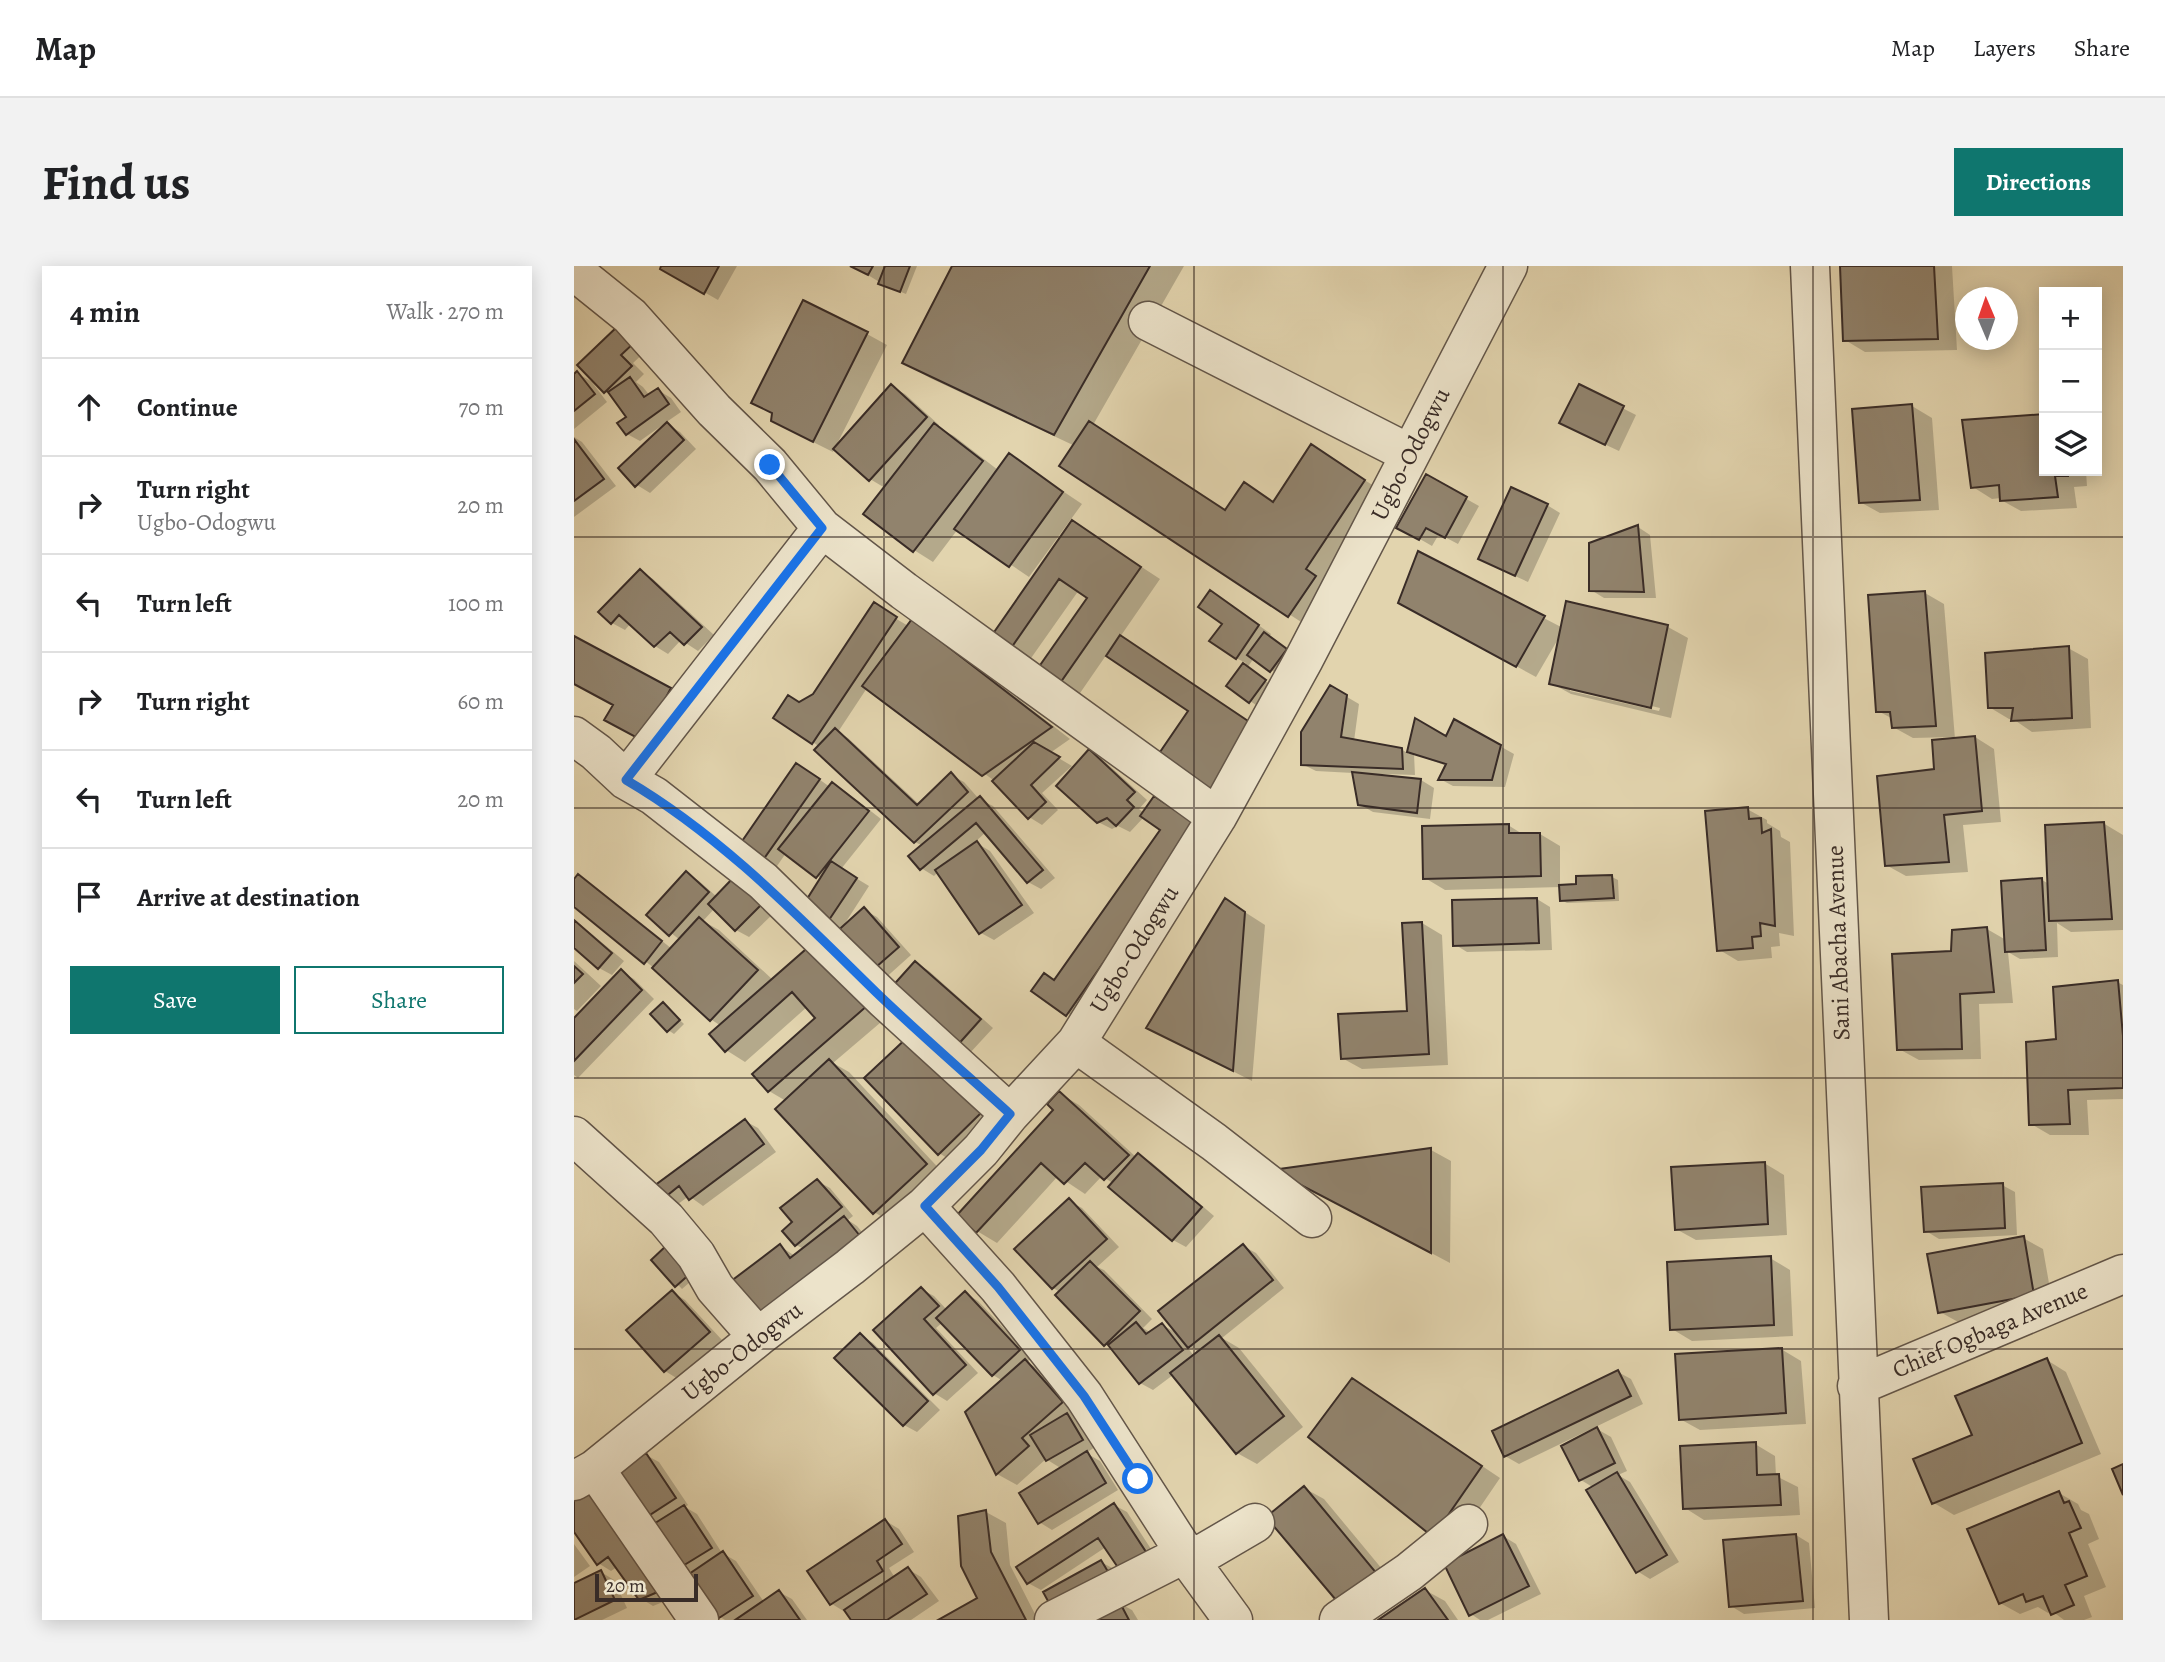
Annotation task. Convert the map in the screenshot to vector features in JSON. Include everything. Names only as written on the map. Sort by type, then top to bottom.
[{"type":"street","name":"Ugbo-Odogwu","points":[[584,1475],[850,1268],[925,1206],[981,1150],[1010,1114],[1076,1043],[1217,817],[1304,659],[1508,266]]},
{"type":"street","name":"Sani Abacha Avenue","points":[[1810,266],[1869,1620]]},
{"type":"street","points":[[574,271],[630,316],[714,410],[770,465],[822,528],[904,592],[1217,817]]},
{"type":"street","points":[[1148,321],[1410,454]]},
{"type":"street","points":[[626,780],[822,528]]},
{"type":"street","points":[[574,736],[626,780],[654,796],[763,881],[884,999],[1010,1114]]},
{"type":"street","points":[[1076,1043],[1214,1142],[1312,1218]]},
{"type":"street","points":[[574,1136],[666,1219],[696,1255],[715,1287],[758,1337]]},
{"type":"street","points":[[925,1206],[998,1287],[1084,1396],[1188,1557],[1233,1620]]},
{"type":"street","name":"Chief Ogbaga Avenue","points":[[1857,1386],[2123,1274]]},
{"type":"street","points":[[584,1475],[699,1620]]},
{"type":"street","points":[[1054,1620],[1255,1523]]},
{"type":"street","points":[[1339,1620],[1409,1572],[1468,1524]]},
{"type":"building","points":[[661,266],[719,266],[704,294],[660,269]]},
{"type":"building","points":[[850,266],[873,266],[868,275]]},
{"type":"building","points":[[885,266],[910,266],[900,292],[878,284]]},
{"type":"building","points":[[952,266],[1150,266],[1054,435],[902,363]]},
{"type":"building","points":[[1840,266],[1934,266],[1938,339],[1843,341]]},
{"type":"building","points":[[803,300],[868,332],[813,442],[771,421],[772,413],[751,403]]},
{"type":"building","points":[[620,324],[636,341],[621,355],[632,366],[604,393],[577,365]]},
{"type":"building","points":[[577,371],[595,394],[574,411],[574,374]]},
{"type":"building","points":[[630,377],[644,397],[658,388],[669,404],[626,435],[617,423],[626,417],[608,392]]},
{"type":"building","points":[[891,384],[927,417],[869,481],[833,449]]},
{"type":"building","points":[[1579,384],[1624,406],[1605,445],[1559,423]]},
{"type":"building","points":[[1912,404],[1920,500],[1859,503],[1852,409]]},
{"type":"building","points":[[2039,414],[2039,476],[2055,476],[2058,497],[2000,501],[1999,485],[1971,488],[1962,420]]},
{"type":"building","points":[[1089,421],[1225,510],[1244,482],[1273,502],[1311,444],[1365,480],[1306,569],[1316,576],[1288,617],[1059,466]]},
{"type":"building","points":[[667,422],[684,440],[635,487],[618,468]]},
{"type":"building","points":[[934,423],[983,461],[913,552],[863,514]]},
{"type":"building","points":[[574,439],[604,479],[574,501]]},
{"type":"building","points":[[1009,453],[1063,492],[1009,567],[954,529]]},
{"type":"building","points":[[1426,474],[1467,497],[1445,538],[1426,528],[1419,540],[1396,528]]},
{"type":"building","points":[[1511,487],[1548,504],[1515,576],[1478,559]]},
{"type":"building","points":[[1072,520],[1141,567],[1058,686],[1036,671],[1087,598],[1059,579],[1009,651],[990,638]]},
{"type":"building","points":[[1638,525],[1644,592],[1589,591],[1589,543]]},
{"type":"building","points":[[1418,551],[1545,616],[1516,667],[1398,603]]},
{"type":"building","points":[[640,569],[702,627],[684,645],[670,632],[654,647],[619,615],[611,624],[598,612]]},
{"type":"building","points":[[1210,590],[1259,625],[1236,659],[1209,641],[1222,624],[1198,607]]},
{"type":"building","points":[[1925,591],[1936,726],[1892,728],[1890,712],[1876,712],[1868,595]]},
{"type":"building","points":[[1566,601],[1668,625],[1651,708],[1549,684]]},
{"type":"building","points":[[874,602],[897,617],[812,744],[773,718],[788,695],[799,702],[813,694]]},
{"type":"building","points":[[912,619],[1052,727],[982,776],[862,686]]},
{"type":"building","points":[[1264,632],[1287,649],[1270,672],[1247,655]]},
{"type":"building","points":[[1120,635],[1254,725],[1211,791],[1158,755],[1188,711],[1106,656]]},
{"type":"building","points":[[574,636],[671,688],[643,741],[604,720],[613,705],[574,684]]},
{"type":"building","points":[[2069,646],[2072,718],[2011,721],[2013,708],[1988,708],[1985,653]]},
{"type":"building","points":[[1243,663],[1266,680],[1249,703],[1226,686]]},
{"type":"building","points":[[1330,685],[1347,695],[1341,737],[1402,748],[1403,769],[1301,765],[1301,732]]},
{"type":"building","points":[[1415,718],[1446,736],[1454,719],[1501,745],[1492,780],[1438,780],[1446,764],[1407,752]]},
{"type":"building","points":[[835,728],[917,805],[951,772],[968,792],[914,843],[814,750]]},
{"type":"building","points":[[1975,736],[1982,811],[1944,815],[1949,862],[1885,866],[1877,776],[1934,769],[1932,740]]},
{"type":"building","points":[[1034,742],[1060,757],[1031,785],[1046,802],[1028,819],[992,781]]},
{"type":"building","points":[[1089,749],[1135,792],[1127,800],[1134,807],[1116,826],[1107,818],[1097,823],[1056,786]]},
{"type":"building","points":[[796,763],[820,779],[761,863],[738,847]]},
{"type":"building","points":[[1352,772],[1421,779],[1417,813],[1358,805]]},
{"type":"building","points":[[832,782],[869,811],[816,878],[778,849]]},
{"type":"building","points":[[980,796],[1043,870],[1027,883],[976,823],[920,870],[908,856]]},
{"type":"building","points":[[1154,796],[1199,826],[1066,1016],[1031,991],[1044,973],[1054,980],[1160,830],[1140,816]]},
{"type":"building","points":[[1748,807],[1749,819],[1761,818],[1762,833],[1771,829],[1775,926],[1760,923],[1761,936],[1752,937],[1753,948],[1717,951],[1705,811]]},
{"type":"building","points":[[2104,822],[2112,919],[2049,921],[2045,825]]},
{"type":"building","points":[[1509,824],[1509,833],[1540,833],[1541,876],[1423,879],[1422,826]]},
{"type":"building","points":[[977,841],[1022,905],[979,934],[935,870]]},
{"type":"building","points":[[831,861],[857,878],[827,923],[802,907]]},
{"type":"building","points":[[686,871],[709,892],[669,936],[646,915]]},
{"type":"building","points":[[578,874],[662,941],[644,964],[574,907],[574,879]]},
{"type":"building","points":[[1612,875],[1614,898],[1560,901],[1559,885],[1576,884],[1576,876]]},
{"type":"building","points":[[733,878],[761,905],[735,931],[708,904]]},
{"type":"building","points":[[2042,878],[2046,950],[2005,952],[2001,881]]},
{"type":"building","points":[[1225,898],[1245,912],[1233,1071],[1146,1028]]},
{"type":"building","points":[[1537,898],[1539,943],[1453,946],[1452,900]]},
{"type":"building","points":[[864,907],[899,947],[868,974],[833,935]]},
{"type":"building","points":[[699,917],[758,970],[710,1021],[652,968]]},
{"type":"building","points":[[574,920],[612,953],[598,969],[574,948]]},
{"type":"building","points":[[1422,922],[1429,1054],[1341,1059],[1338,1014],[1407,1011],[1402,923]]},
{"type":"building","points":[[1987,927],[1994,992],[1960,994],[1962,1049],[1897,1050],[1892,954],[1951,951],[1952,930]]},
{"type":"building","points":[[813,943],[868,1005],[768,1092],[752,1074],[815,1018],[792,992],[725,1052],[709,1034]]},
{"type":"building","points":[[915,961],[981,1019],[955,1048],[889,990]]},
{"type":"building","points":[[574,966],[583,974],[574,983]]},
{"type":"building","points":[[621,969],[642,990],[574,1061],[574,1018]]},
{"type":"building","points":[[2118,980],[2123,1036],[2123,1088],[2068,1090],[2070,1124],[2029,1125],[2026,1042],[2056,1039],[2053,987]]},
{"type":"building","points":[[663,1002],[680,1020],[667,1032],[650,1014]]},
{"type":"building","points":[[910,1035],[983,1111],[938,1155],[864,1078]]},
{"type":"building","points":[[829,1059],[927,1164],[873,1214],[775,1109]]},
{"type":"building","points":[[1059,1091],[1129,1155],[1104,1180],[1085,1163],[1064,1184],[1041,1163],[976,1233],[957,1215],[1053,1110],[1047,1104]]},
{"type":"building","points":[[745,1119],[764,1144],[689,1200],[679,1186],[664,1198],[654,1186]]},
{"type":"building","points":[[1431,1148],[1431,1253],[1272,1170]]},
{"type":"building","points":[[1138,1153],[1202,1207],[1172,1241],[1108,1187]]},
{"type":"building","points":[[1765,1162],[1768,1224],[1675,1230],[1671,1167]]},
{"type":"building","points":[[817,1179],[842,1207],[795,1246],[782,1231],[792,1222],[780,1208]]},
{"type":"building","points":[[2003,1183],[2005,1228],[1924,1232],[1921,1187]]},
{"type":"building","points":[[1069,1198],[1107,1239],[1052,1289],[1014,1249]]},
{"type":"building","points":[[844,1216],[860,1236],[752,1319],[726,1285],[780,1244],[790,1258]]},
{"type":"building","points":[[2024,1236],[2034,1295],[1938,1313],[1927,1254]]},
{"type":"building","points":[[1243,1244],[1273,1280],[1188,1348],[1158,1311]]},
{"type":"building","points":[[667,1245],[692,1272],[675,1287],[651,1260]]},
{"type":"building","points":[[1771,1256],[1774,1325],[1670,1330],[1667,1262]]},
{"type":"building","points":[[1090,1261],[1140,1311],[1104,1346],[1055,1295]]},
{"type":"building","points":[[921,1287],[939,1306],[924,1319],[966,1365],[933,1395],[873,1330]]},
{"type":"building","points":[[672,1290],[710,1332],[664,1372],[626,1330]]},
{"type":"building","points":[[965,1291],[1020,1350],[992,1376],[936,1318]]},
{"type":"building","points":[[1136,1322],[1146,1334],[1162,1323],[1183,1350],[1139,1384],[1108,1345]]},
{"type":"building","points":[[860,1333],[928,1401],[903,1426],[834,1358]]},
{"type":"building","points":[[1219,1335],[1284,1416],[1236,1454],[1170,1373]]},
{"type":"building","points":[[1782,1348],[1786,1413],[1679,1420],[1675,1354]]},
{"type":"building","points":[[2047,1358],[2082,1443],[1932,1504],[1913,1459],[1972,1435],[1955,1396]]},
{"type":"building","points":[[1025,1359],[1063,1402],[1022,1438],[1029,1446],[996,1475],[965,1412]]},
{"type":"building","points":[[1618,1370],[1631,1396],[1504,1457],[1492,1431]]},
{"type":"building","points":[[1352,1378],[1482,1466],[1433,1537],[1308,1437]]},
{"type":"building","points":[[1067,1413],[1083,1440],[1046,1461],[1030,1435]]},
{"type":"building","points":[[1597,1427],[1615,1463],[1579,1481],[1561,1446]]},
{"type":"building","points":[[1756,1442],[1757,1475],[1779,1474],[1781,1505],[1683,1509],[1680,1446]]},
{"type":"building","points":[[1087,1451],[1106,1483],[1038,1524],[1019,1493]]},
{"type":"building","points":[[646,1453],[676,1498],[642,1520],[612,1475]]},
{"type":"building","points":[[2123,1464],[2123,1495],[2112,1469]]},
{"type":"building","points":[[1617,1472],[1667,1555],[1636,1573],[1586,1490]]},
{"type":"building","points":[[592,1484],[667,1588],[639,1600],[608,1557],[597,1565],[574,1532],[574,1496]]},
{"type":"building","points":[[1304,1486],[1378,1575],[1341,1606],[1266,1517]]},
{"type":"building","points":[[2059,1491],[2064,1503],[2069,1501],[2081,1528],[2069,1533],[2087,1576],[2065,1585],[2074,1605],[2051,1615],[2043,1596],[2026,1602],[2023,1594],[1999,1604],[1967,1529]]},
{"type":"building","points":[[1114,1503],[1150,1558],[1123,1575],[1098,1538],[1027,1584],[1016,1567]]},
{"type":"building","points":[[684,1505],[712,1548],[681,1567],[652,1525]]},
{"type":"building","points":[[986,1510],[991,1552],[1026,1620],[938,1620],[977,1598],[961,1566],[958,1516]]},
{"type":"building","points":[[885,1519],[902,1544],[877,1561],[883,1571],[830,1605],[807,1571]]},
{"type":"building","points":[[1503,1534],[1529,1586],[1469,1616],[1444,1564]]},
{"type":"building","points":[[1796,1534],[1803,1601],[1729,1607],[1723,1540]]},
{"type":"building","points":[[723,1551],[753,1596],[719,1618],[689,1574]]},
{"type":"building","points":[[1101,1560],[1113,1580],[1054,1612],[1043,1592]]},
{"type":"building","points":[[908,1567],[927,1594],[887,1620],[851,1620],[844,1610]]},
{"type":"building","points":[[601,1570],[615,1600],[574,1620],[574,1583]]},
{"type":"building","points":[[1425,1588],[1448,1620],[1378,1620]]},
{"type":"building","points":[[779,1590],[800,1620],[735,1620]]},
{"type":"building","points":[[1119,1601],[1129,1620],[1081,1620]]},
{"type":"route","points":[[770,465],[822,528],[626,780],[654,796],[763,881],[884,999],[1010,1114],[981,1150],[925,1206],[998,1287],[1084,1396],[1138,1479]]}]
